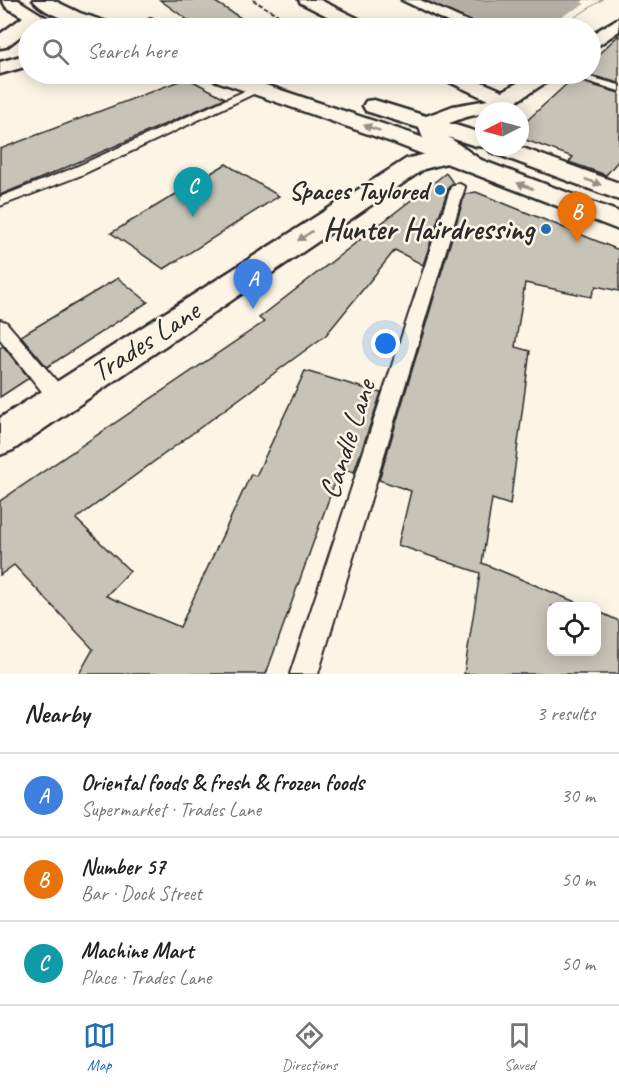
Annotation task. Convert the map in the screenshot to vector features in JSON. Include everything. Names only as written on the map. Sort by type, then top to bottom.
[{"type":"main road","points":[[10,0],[12,4],[33,18]]},
{"type":"main road","points":[[40,0],[79,18]]},
{"type":"main road","points":[[307,0],[342,18]]},
{"type":"main road","points":[[601,36],[619,23]]},
{"type":"main road","points":[[0,44],[18,30]]},
{"type":"main road","points":[[0,51],[18,45]]},
{"type":"main road","points":[[0,68],[18,63]]},
{"type":"main road","points":[[271,84],[402,138],[455,143],[475,126]]},
{"type":"main road","points":[[279,84],[349,98],[455,143],[619,222]]},
{"type":"main road","points":[[461,84],[485,102]]},
{"type":"main road","points":[[504,102],[531,84]]},
{"type":"main road","points":[[455,143],[460,111],[475,110]]},
{"type":"main road","name":"Trades Lane","points":[[0,438],[415,164],[455,143]]},
{"type":"main road","points":[[523,156],[619,192]]},
{"type":"street","points":[[409,0],[449,18]]},
{"type":"lane","points":[[601,83],[619,88]]},
{"type":"lane","points":[[0,202],[74,173],[258,84]]},
{"type":"lane","name":"Candle Lane","points":[[304,674],[458,187]]},
{"type":"lane","points":[[0,327],[59,398]]},
{"type":"shaded area","points":[[419,0],[601,0],[573,18],[460,18]]},
{"type":"pier","points":[[601,0],[573,18],[558,18],[585,4],[581,2]]},
{"type":"building","points":[[160,0],[212,0],[241,18],[185,18]]},
{"type":"building","points":[[619,35],[619,83],[601,78],[601,52]]},
{"type":"building","points":[[171,84],[198,84],[225,98],[0,195],[0,149]]},
{"type":"building","points":[[567,84],[589,84],[619,93],[619,160],[606,175],[569,162],[573,157],[529,141],[529,119]]},
{"type":"building","points":[[226,164],[279,196],[164,269],[111,233]]},
{"type":"building","points":[[446,173],[453,183],[449,186],[423,265],[395,250],[326,335],[76,519],[130,571],[106,596],[180,627],[251,474],[256,476],[305,371],[381,393],[354,472],[340,468],[266,674],[79,674],[93,649],[14,565],[0,575],[0,501],[264,322],[259,318]]},
{"type":"building","points":[[476,192],[619,250],[619,291],[596,286],[591,297],[525,283],[515,347],[530,351],[510,505],[492,499],[482,563],[575,602],[547,602],[547,656],[601,656],[601,613],[619,621],[619,674],[464,674],[480,573],[398,545],[411,491],[379,480],[465,194]]},
{"type":"building","points":[[118,278],[148,302],[47,367],[21,336]]},
{"type":"building","points":[[3,346],[29,378],[0,397],[0,348]]},
{"type":"railway","points":[[253,0],[283,18]]},
{"type":"place","name":"Spaces Taylored","points":[[440,190]]},
{"type":"place","name":"Machine Mart","points":[[193,217]]},
{"type":"place","name":"Hunter Hairdressing","points":[[546,229]]},
{"type":"place","name":"Number 57","points":[[577,242]]},
{"type":"place","name":"Oriental foods & fresh & frozen foods","points":[[253,309]]}]
